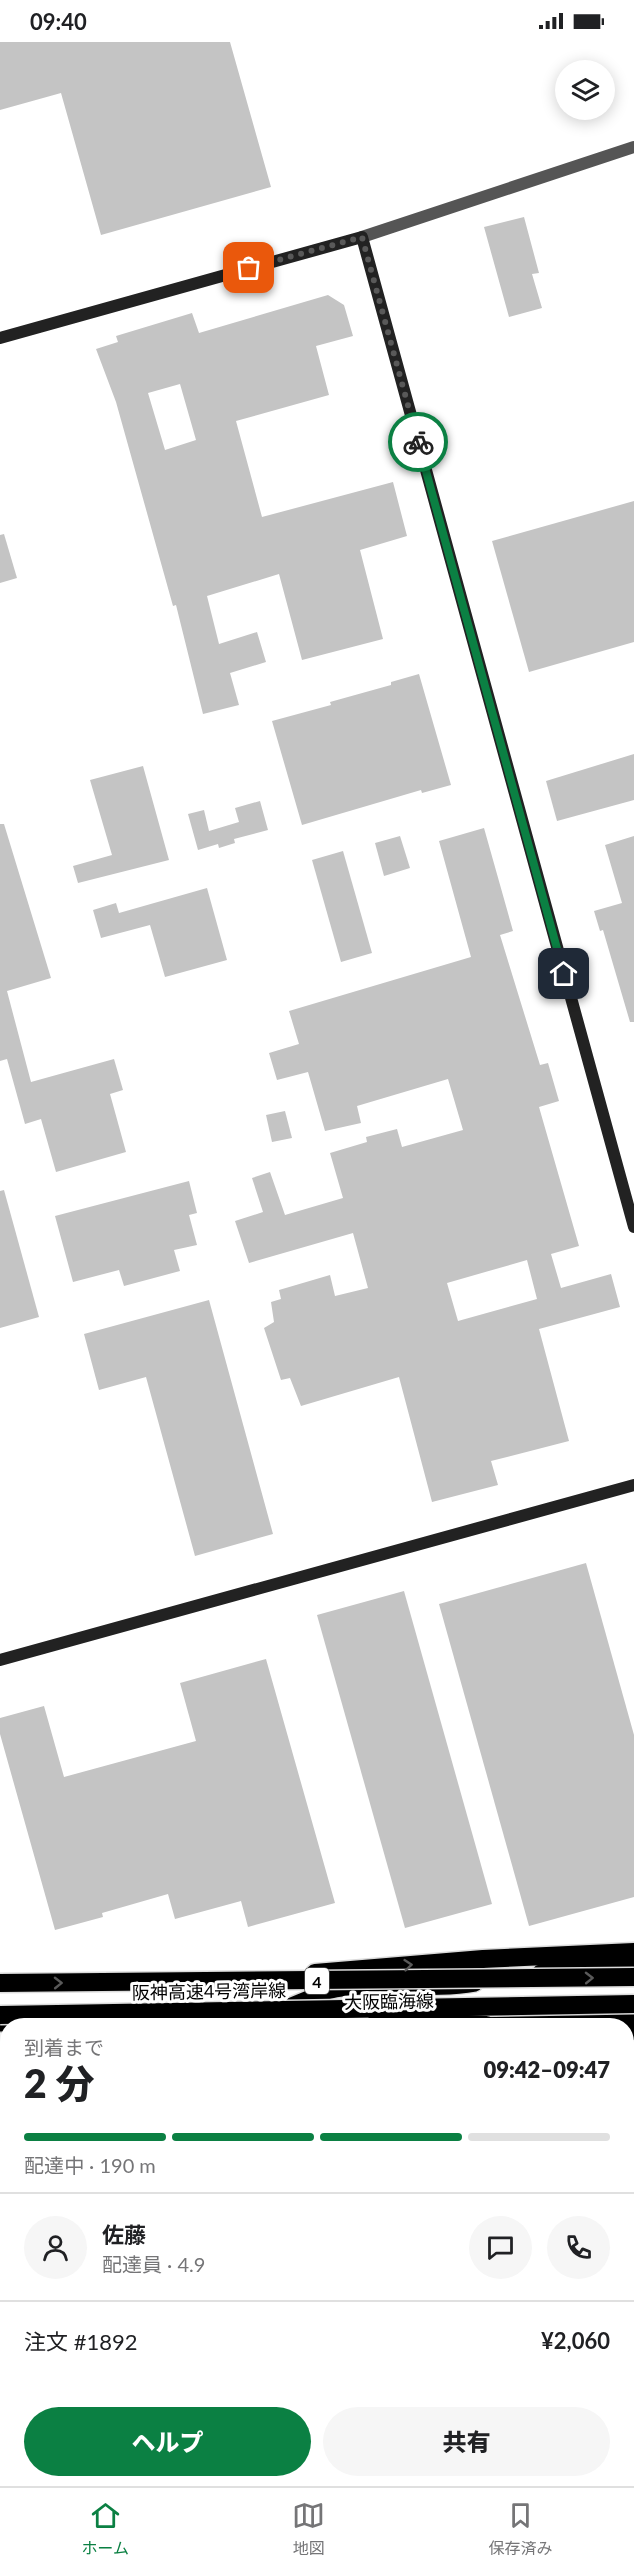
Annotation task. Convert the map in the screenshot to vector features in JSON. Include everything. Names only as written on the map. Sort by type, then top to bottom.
[{"type":"highway","points":[[203,1982],[483,1959],[634,1952]]},
{"type":"highway","name":"阪神高速4号湾岸線","points":[[0,1983],[634,1977]]},
{"type":"highway","name":"阪神高速4号湾岸線","points":[[0,2015],[634,2004]]},
{"type":"highway","points":[[23,2015],[90,2018],[343,2018]]},
{"type":"main road","points":[[258,2018],[327,1992],[368,1988],[452,1988],[592,1962],[634,1961]]},
{"type":"street","points":[[0,338],[362,237],[634,147]]},
{"type":"street","points":[[362,237],[634,1227]]},
{"type":"street","points":[[0,1660],[634,1485]]},
{"type":"building","points":[[0,42],[230,42],[271,187],[101,235],[61,93],[0,110]]},
{"type":"building","points":[[524,217],[539,273],[532,274],[542,308],[509,317],[484,227]]},
{"type":"building","points":[[328,295],[344,305],[353,336],[316,346],[329,395],[236,421],[262,517],[393,482],[407,536],[360,550],[383,639],[302,660],[279,574],[207,596],[219,644],[257,632],[266,662],[230,673],[239,705],[203,714],[176,605],[173,606],[116,402],[96,349],[118,342],[116,336],[192,313],[199,333]],"holes":[[[180,384],[196,440],[165,450],[148,393]]]},
{"type":"building","points":[[634,501],[634,642],[529,672],[492,541]]},
{"type":"building","points":[[4,534],[17,578],[0,583],[0,535]]},
{"type":"building","points":[[419,674],[451,785],[422,793],[421,790],[302,825],[272,721],[331,705],[330,702],[391,685],[391,682]]},
{"type":"building","points":[[634,754],[634,800],[557,821],[546,781]]},
{"type":"building","points":[[143,766],[169,860],[78,883],[73,866],[112,855],[90,780]]},
{"type":"building","points":[[260,801],[268,830],[234,839],[235,843],[219,848],[218,844],[198,850],[188,814],[204,810],[209,831],[239,822],[235,808]]},
{"type":"building","points":[[0,824],[4,824],[51,978],[7,991],[31,1082],[114,1059],[123,1090],[110,1094],[126,1152],[56,1172],[41,1119],[25,1124],[7,1059],[0,1061]]},
{"type":"building","points":[[484,828],[513,931],[500,935],[540,1065],[548,1063],[559,1101],[539,1107],[579,1246],[551,1254],[561,1288],[611,1274],[620,1307],[539,1329],[569,1441],[491,1461],[498,1485],[432,1502],[399,1377],[301,1406],[290,1378],[281,1380],[264,1328],[274,1322],[271,1302],[281,1299],[279,1290],[330,1275],[335,1296],[368,1288],[353,1233],[249,1263],[235,1221],[263,1212],[252,1178],[270,1172],[285,1215],[343,1198],[330,1153],[367,1142],[366,1137],[397,1129],[402,1147],[463,1130],[448,1079],[357,1106],[361,1123],[325,1131],[308,1072],[277,1080],[269,1053],[299,1044],[289,1011],[471,957],[439,841]],"holes":[[[527,1260],[537,1299],[458,1321],[447,1283]]]},
{"type":"building","points":[[400,836],[410,868],[384,876],[375,843]]},
{"type":"building","points":[[634,836],[634,1022],[630,1022],[603,930],[600,931],[594,911],[622,903],[605,845]]},
{"type":"building","points":[[343,851],[372,953],[341,962],[312,860]]},
{"type":"building","points":[[207,888],[227,960],[165,977],[150,925],[101,938],[93,910],[116,903],[119,913]]},
{"type":"building","points":[[285,1111],[292,1138],[272,1142],[266,1115]]},
{"type":"building","points":[[189,1181],[197,1213],[189,1215],[197,1245],[174,1250],[180,1271],[124,1286],[119,1270],[73,1282],[55,1216]]},
{"type":"building","points":[[4,1190],[39,1317],[0,1328],[0,1191]]},
{"type":"building","points":[[209,1300],[273,1534],[195,1556],[146,1377],[99,1390],[84,1334]]},
{"type":"building","points":[[586,1563],[634,1735],[634,1897],[529,1926],[439,1604]]},
{"type":"building","points":[[404,1591],[492,1904],[405,1928],[317,1615]]},
{"type":"building","points":[[266,1659],[335,1903],[248,1927],[241,1901],[175,1919],[168,1894],[102,1913],[103,1917],[55,1930],[0,1734],[0,1718],[44,1706],[64,1777],[196,1741],[180,1683]]},
{"type":"way so far","points":[[249,268],[362,237],[418,442]]},
{"type":"route","points":[[418,442],[564,974]]}]
